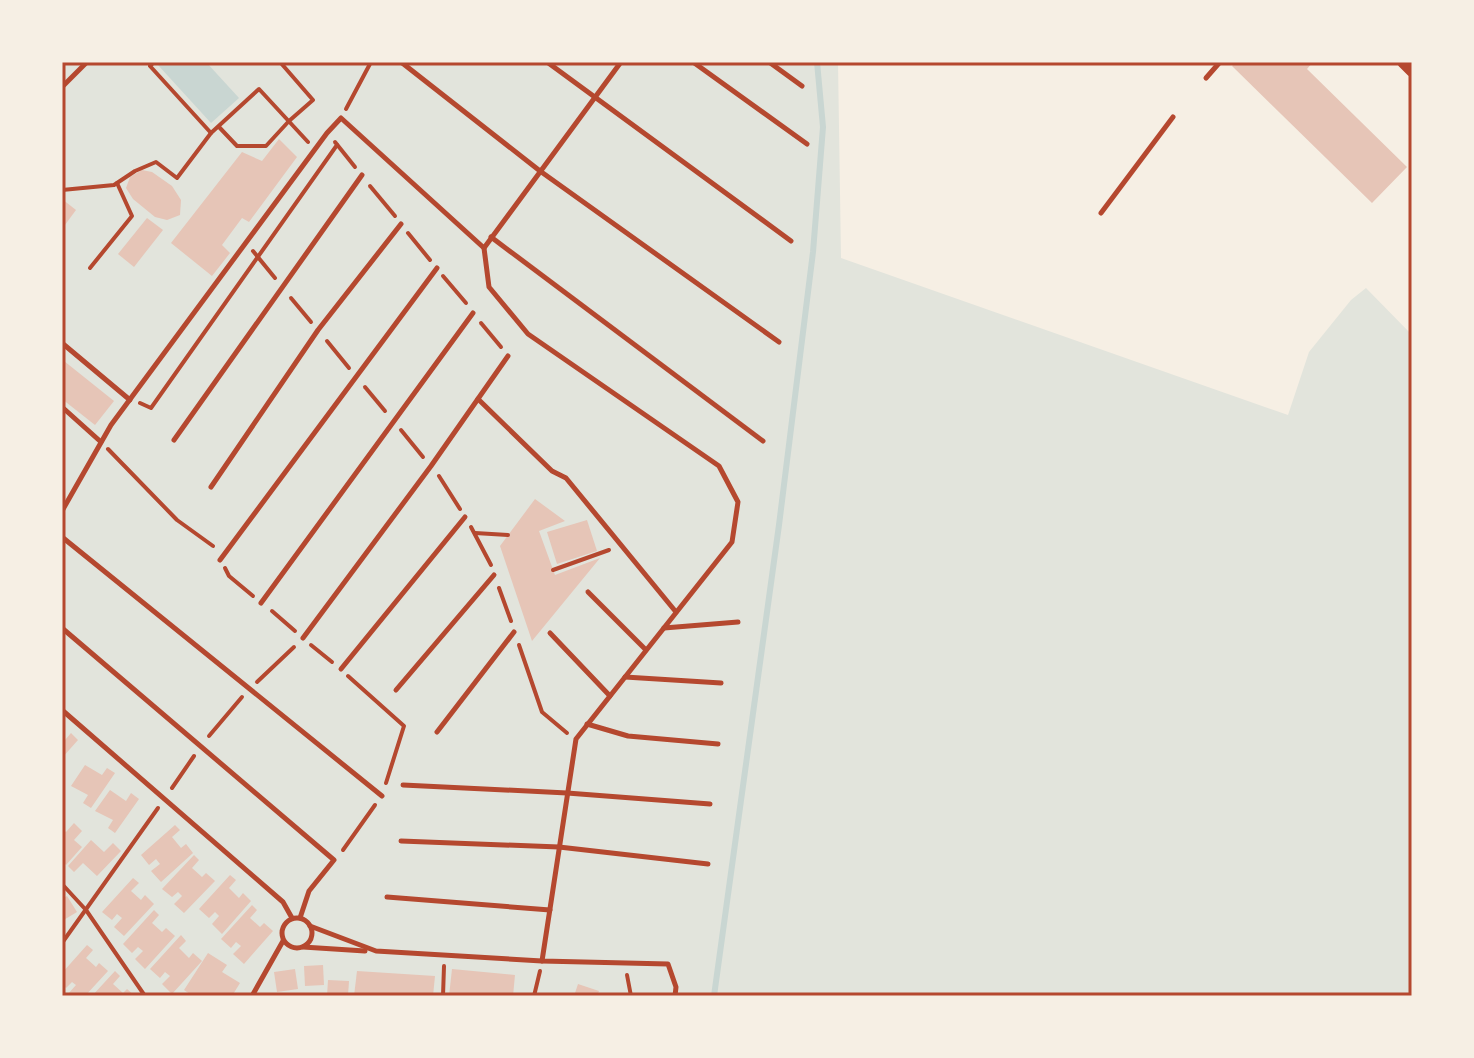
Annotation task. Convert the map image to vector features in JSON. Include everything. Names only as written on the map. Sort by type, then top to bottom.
[{"type":"street","points":[[1403,62],[1412,71]]},
{"type":"lane","points":[[62,86],[87,62]]},
{"type":"lane","points":[[401,62],[540,171],[779,342]]},
{"type":"lane","points":[[547,62],[791,241]]},
{"type":"lane","points":[[542,961],[576,739],[732,542],[738,502],[719,466],[528,334],[489,287],[484,248],[621,62]]},
{"type":"lane","points":[[693,62],[807,144]]},
{"type":"lane","points":[[769,62],[802,86]]},
{"type":"lane","points":[[1206,78],[1220,62]]},
{"type":"lane","points":[[1101,213],[1173,117]]},
{"type":"lane","points":[[62,510],[101,442],[130,400],[341,118],[484,248]]},
{"type":"lane","points":[[174,440],[362,175]]},
{"type":"lane","points":[[211,487],[318,330],[401,224]]},
{"type":"lane","points":[[491,237],[763,441]]},
{"type":"lane","points":[[220,560],[437,268]]},
{"type":"lane","points":[[261,603],[473,313]]},
{"type":"lane","points":[[62,343],[130,400]]},
{"type":"lane","points":[[303,638],[508,356]]},
{"type":"lane","points":[[478,399],[552,471],[566,478],[676,612]]},
{"type":"lane","points":[[62,407],[101,442]]},
{"type":"lane","points":[[341,669],[465,517]]},
{"type":"lane","points":[[62,537],[382,796]]},
{"type":"lane","points":[[396,690],[494,575]]},
{"type":"lane","points":[[588,592],[646,650]]},
{"type":"lane","points":[[663,628],[738,622]]},
{"type":"lane","points":[[62,628],[334,860],[309,891],[296,918],[282,929],[283,940],[252,996]]},
{"type":"lane","points":[[437,732],[514,632]]},
{"type":"lane","points":[[550,633],[610,696]]},
{"type":"lane","points":[[624,677],[721,683]]},
{"type":"lane","points":[[62,710],[283,902],[296,918],[373,951]]},
{"type":"lane","points":[[587,724],[628,736],[718,744]]},
{"type":"lane","points":[[403,785],[710,804]]},
{"type":"lane","points":[[401,841],[559,847],[708,864]]},
{"type":"lane","points":[[387,897],[550,910]]},
{"type":"lane","points":[[302,947],[309,941],[310,926]]},
{"type":"lane","points":[[283,940],[293,948],[668,964],[676,987],[675,996]]},
{"type":"path","points":[[154,62],[150,66],[211,133]]},
{"type":"path","points":[[219,127],[237,146],[266,146],[313,100],[280,62]]},
{"type":"path","points":[[341,118],[371,62]]},
{"type":"path","points":[[62,190],[117,183],[156,162],[177,178],[211,133],[259,89],[315,150]]},
{"type":"path","points":[[327,133],[508,356]]},
{"type":"path","points":[[130,400],[151,408],[337,145]]},
{"type":"path","points":[[90,268],[132,216],[117,183]]},
{"type":"path","points":[[101,442],[177,520],[213,546],[229,576],[404,726],[382,796],[334,860]]},
{"type":"path","points":[[475,533],[508,535]]},
{"type":"path","points":[[553,570],[622,545]]},
{"type":"path","points":[[62,943],[201,746],[248,690],[303,638]]},
{"type":"path","points":[[62,884],[86,910],[145,996]]},
{"type":"path","points":[[443,996],[445,955]]},
{"type":"path","points":[[534,996],[542,961]]},
{"type":"path","points":[[625,963],[631,996]]},
{"type":"shaded area","points":[[62,62],[838,62],[841,258],[1288,415],[1309,352],[1351,300],[1366,288],[1412,335],[1412,996],[62,996]]},
{"type":"shaded area","points":[[161,62],[206,62],[239,98],[211,123],[158,65]]},
{"type":"building","points":[[1236,62],[1313,62],[1307,69],[1407,167],[1372,203],[1232,66]]},
{"type":"building","points":[[279,139],[297,157],[249,222],[242,218],[222,245],[230,253],[212,276],[171,243],[242,152],[262,161]]},
{"type":"building","points":[[142,170],[152,172],[172,186],[181,200],[180,215],[167,220],[155,217],[133,199],[126,188],[130,177]]},
{"type":"building","points":[[62,199],[76,210],[62,229]]},
{"type":"building","points":[[147,218],[163,230],[134,267],[118,254]]},
{"type":"building","points":[[64,361],[114,401],[95,425],[62,399]]},
{"type":"building","points":[[535,499],[565,521],[539,531],[555,575],[600,558],[532,641],[500,546]]},
{"type":"building","points":[[587,520],[597,551],[557,564],[547,532]]},
{"type":"building","points":[[71,733],[78,740],[62,758],[62,738],[65,740]]},
{"type":"building","points":[[85,765],[102,775],[107,768],[115,773],[91,808],[83,803],[88,795],[71,786]]},
{"type":"building","points":[[110,790],[126,801],[131,793],[139,799],[115,833],[108,828],[113,820],[95,811]]},
{"type":"building","points":[[74,823],[82,831],[74,840],[82,847],[66,865],[62,861],[62,829],[66,832]]},
{"type":"building","points":[[175,825],[180,830],[172,837],[181,848],[186,844],[193,853],[161,882],[151,871],[160,864],[156,859],[149,865],[141,855]]},
{"type":"building","points":[[91,840],[104,852],[113,843],[121,851],[97,876],[83,863],[74,872],[68,866]]},
{"type":"building","points":[[194,855],[199,860],[192,868],[202,877],[206,873],[215,881],[184,913],[174,904],[182,896],[178,892],[172,897],[162,889]]},
{"type":"building","points":[[230,875],[236,880],[229,888],[239,898],[243,893],[251,901],[222,934],[212,924],[219,916],[215,912],[209,918],[199,909]]},
{"type":"building","points":[[133,878],[139,883],[131,891],[141,900],[145,895],[154,904],[124,936],[114,927],[122,918],[117,914],[112,920],[102,912]]},
{"type":"building","points":[[67,896],[77,912],[62,921],[62,899]]},
{"type":"building","points":[[252,905],[257,910],[250,918],[260,927],[264,923],[273,931],[244,964],[233,954],[241,946],[236,942],[231,948],[221,939]]},
{"type":"building","points":[[154,910],[159,915],[152,923],[162,932],[166,928],[175,936],[145,969],[135,959],[143,951],[138,947],[132,953],[123,944]]},
{"type":"building","points":[[181,935],[186,941],[179,948],[189,958],[193,953],[202,961],[172,994],[162,984],[170,976],[165,972],[160,978],[150,969]]},
{"type":"building","points":[[87,945],[93,950],[86,958],[96,967],[99,963],[108,971],[85,996],[71,996],[68,994],[76,985],[72,982],[66,988],[62,984],[62,973]]},
{"type":"building","points":[[208,953],[227,965],[222,972],[240,983],[232,996],[193,996],[184,990]]},
{"type":"building","points":[[323,965],[324,985],[305,986],[304,966]]},
{"type":"building","points":[[295,969],[298,989],[277,992],[274,972]]},
{"type":"building","points":[[452,969],[515,975],[513,996],[449,996]]},
{"type":"building","points":[[115,971],[120,976],[113,984],[123,993],[127,989],[135,996],[92,996]]},
{"type":"building","points":[[357,971],[435,976],[433,996],[354,996]]},
{"type":"building","points":[[328,980],[349,981],[348,996],[327,996]]},
{"type":"building","points":[[578,984],[599,991],[597,996],[574,996]]},
{"type":"waterway","points":[[714,996],[813,252],[823,127],[817,62]]}]
